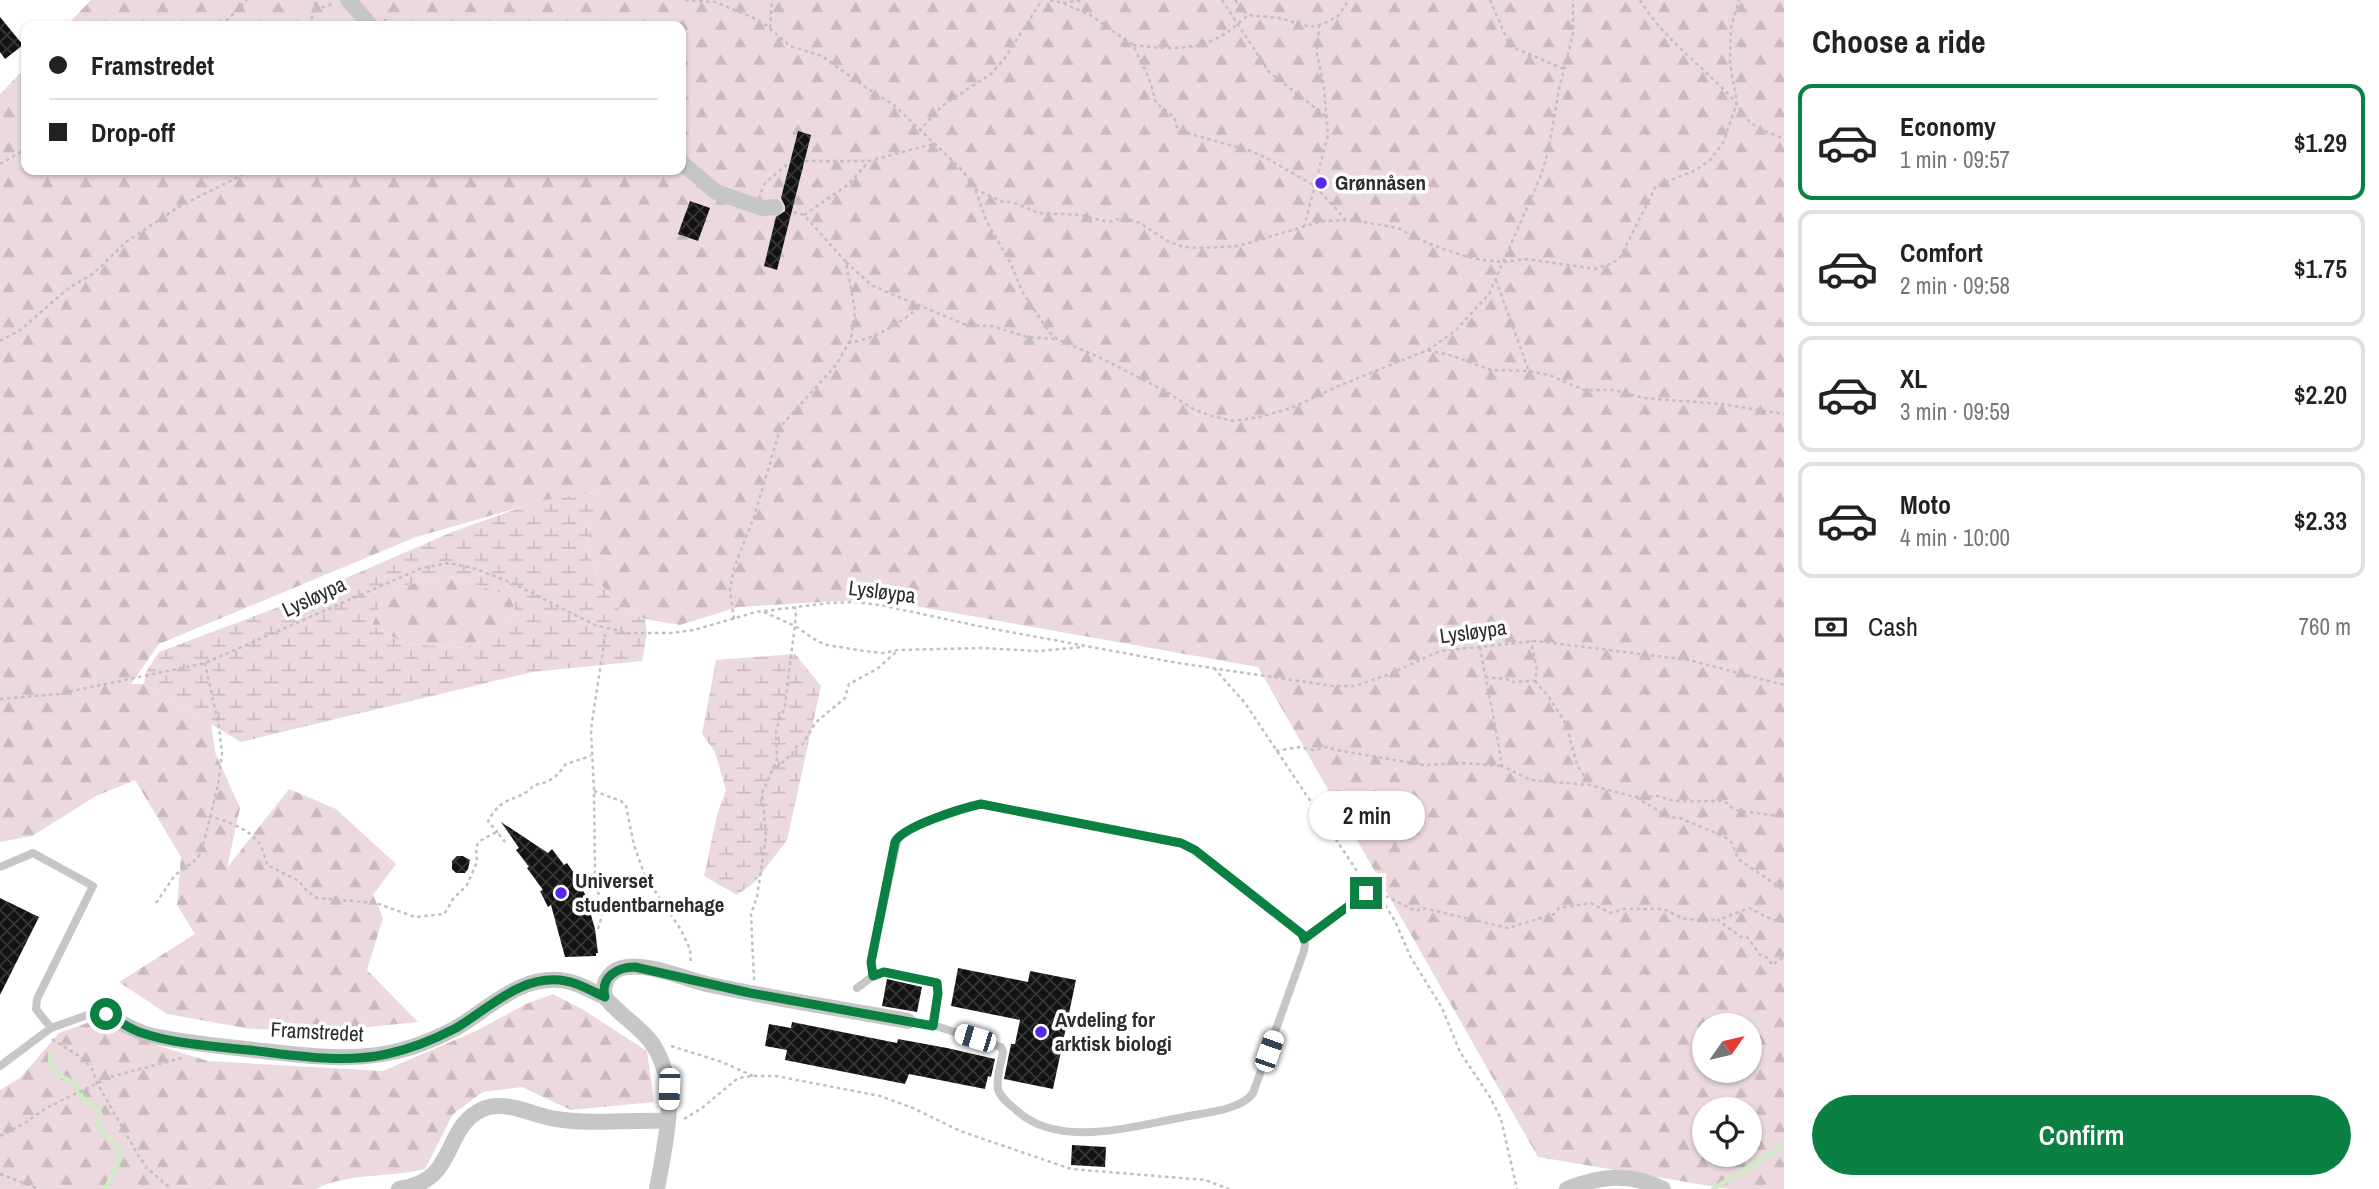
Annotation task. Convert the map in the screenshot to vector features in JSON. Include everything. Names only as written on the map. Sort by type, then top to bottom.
[{"type":"street","points":[[349,0],[367,21]]},
{"type":"street","points":[[686,166],[716,192],[762,208],[775,207]]},
{"type":"street","points":[[605,997],[603,990],[608,976],[626,967],[648,968],[753,993],[908,1021]]},
{"type":"street","name":"Framstredet","points":[[96,1013],[106,1014],[136,1031],[182,1041],[297,1055],[366,1057],[386,1054],[427,1041],[456,1028],[506,995],[531,984],[567,981],[605,997],[639,1028],[657,1052],[669,1089],[668,1121],[657,1189]]},
{"type":"street","points":[[399,1189],[415,1187],[439,1170],[467,1120],[489,1107],[503,1106],[572,1121],[668,1121]]},
{"type":"street","points":[[1567,1189],[1593,1179],[1612,1177],[1652,1184],[1663,1189]]},
{"type":"lane","points":[[873,976],[871,962],[898,837],[981,804],[1181,843],[1206,858],[1302,934],[1304,939],[1304,951],[1253,1093],[1243,1103],[1221,1109],[1106,1131],[1043,1128],[1024,1118],[999,1093],[997,1087],[1003,1052],[1001,1047],[908,1021]]},
{"type":"lane","points":[[0,867],[33,853],[93,886],[37,999],[36,1009],[49,1029]]},
{"type":"lane","points":[[1304,939],[1367,890]]},
{"type":"lane","points":[[857,988],[873,976],[884,972],[937,983],[933,1026]]},
{"type":"lane","points":[[0,1066],[49,1029],[96,1013]]},
{"type":"path","points":[[225,21],[247,0]]},
{"type":"path","points":[[312,21],[316,0]]},
{"type":"path","points":[[315,10],[349,0]]},
{"type":"path","points":[[685,0],[715,2],[752,18],[770,28],[790,46],[822,56],[865,88],[894,105],[963,171],[975,189],[987,222],[1011,264],[1022,291],[1049,332],[1057,339],[1165,391],[1195,410],[1232,421],[1260,417],[1291,408],[1428,350],[1455,331],[1489,294],[1540,178],[1548,152],[1573,34],[1573,0]]},
{"type":"path","points":[[770,28],[772,0]]},
{"type":"path","points":[[919,131],[942,106],[992,73],[1005,58],[1042,0]]},
{"type":"path","points":[[1050,0],[1063,3],[1107,25],[1133,45],[1149,78],[1156,103],[1174,117],[1177,127],[1187,133],[1251,151],[1314,186],[1346,220]]},
{"type":"path","points":[[1063,3],[1084,0]]},
{"type":"path","points":[[1222,0],[1269,72],[1327,117]]},
{"type":"path","points":[[1235,0],[1248,15],[1279,18],[1311,27],[1338,16],[1349,0]]},
{"type":"path","points":[[1490,0],[1510,46],[1564,69]]},
{"type":"path","points":[[1640,0],[1652,20],[1737,103],[1745,118],[1755,126],[1784,139]]},
{"type":"path","points":[[975,189],[1003,202],[1012,202],[1039,213],[1080,215],[1108,222],[1130,220],[1140,223],[1167,241],[1184,247],[1239,246],[1322,221],[1346,220],[1373,222],[1398,228],[1427,243],[1461,255],[1503,262],[1527,259],[1595,269],[1613,264],[1621,256],[1656,186],[1694,171],[1718,151],[1737,103],[1730,63],[1731,27],[1739,0]]},
{"type":"path","points":[[1133,45],[1171,49],[1199,45],[1226,34],[1248,15]]},
{"type":"path","points":[[1304,227],[1328,135],[1324,87],[1317,54],[1319,25]]},
{"type":"path","points":[[805,161],[869,162],[933,144]]},
{"type":"path","points":[[0,164],[21,152]]},
{"type":"path","points":[[755,205],[765,183],[790,162]]},
{"type":"path","points":[[804,215],[849,184],[869,162]]},
{"type":"path","points":[[0,341],[20,330],[70,287],[94,274],[126,242],[180,206],[242,175]]},
{"type":"path","points":[[792,212],[804,215],[846,262],[873,286],[966,325],[992,326],[1027,337],[1057,339]]},
{"type":"path","points":[[734,619],[730,589],[734,568],[754,517],[781,426],[836,365],[851,339],[855,311],[846,262]]},
{"type":"path","points":[[1496,280],[1529,371]]},
{"type":"path","points":[[848,343],[885,330],[922,305]]},
{"type":"path","points":[[1428,350],[1491,370],[1549,374],[1584,390],[1614,390],[1644,398],[1721,404],[1784,414]]},
{"type":"path","name":"Lysløypa","points":[[0,699],[58,694],[205,663],[422,568],[449,563],[464,565],[495,576],[606,629],[628,633],[694,630],[764,612],[854,601],[1087,647],[1312,684],[1355,686],[1440,651],[1531,641],[1689,660],[1784,685]]},
{"type":"path","points":[[753,993],[751,914],[757,897],[766,836],[761,800],[777,751],[776,731],[785,705],[795,607]]},
{"type":"path","points":[[764,612],[827,645],[883,653],[898,650],[982,648],[1038,651],[1087,647]]},
{"type":"path","points":[[598,929],[602,916],[595,872],[591,729],[606,629]]},
{"type":"path","points":[[1531,641],[1537,670],[1535,681]]},
{"type":"path","points":[[1479,646],[1494,710],[1502,766]]},
{"type":"path","points":[[773,769],[792,754],[797,746],[803,744],[815,723],[845,698],[849,684],[877,669],[898,650]]},
{"type":"path","points":[[156,903],[175,875],[197,859],[202,850],[218,785],[222,753],[205,663]]},
{"type":"path","points":[[1214,668],[1245,703],[1367,890]]},
{"type":"path","points":[[1485,677],[1507,678],[1510,682],[1535,681]]},
{"type":"path","points":[[1535,681],[1566,724],[1577,765],[1590,785]]},
{"type":"path","points":[[1276,751],[1299,747],[1313,750],[1328,747],[1424,765],[1465,763],[1502,766],[1531,780],[1590,785],[1634,797],[1658,796],[1674,801],[1724,801],[1735,810],[1784,817]]},
{"type":"path","points":[[505,842],[488,821],[502,802],[529,792],[534,785],[552,780],[566,764],[591,757]]},
{"type":"path","points":[[594,791],[621,801],[626,806],[634,845],[645,876],[674,917],[690,949],[691,980]]},
{"type":"path","points":[[1633,795],[1668,817],[1680,818],[1725,837],[1732,843],[1738,859],[1784,890]]},
{"type":"path","points":[[209,816],[228,821],[252,836],[261,844],[267,865],[299,881],[313,896],[324,900],[334,898],[376,903],[415,917],[444,914],[467,885],[477,862],[476,847],[480,841],[498,833]]},
{"type":"path","points":[[1517,1189],[1501,1119],[1490,1097],[1460,1052],[1442,1008],[1410,956],[1384,900],[1377,891],[1416,911],[1423,908],[1508,928],[1554,914],[1559,908],[1591,903],[1610,913],[1623,909],[1662,909],[1684,919],[1718,920],[1749,908],[1770,919],[1784,922]]},
{"type":"path","points":[[1718,920],[1741,937],[1747,937],[1772,965],[1782,958],[1784,953]]},
{"type":"path","points":[[49,1029],[50,1037],[82,1058],[92,1069],[97,1083],[143,1161],[160,1181],[171,1189]]},
{"type":"path","points":[[669,1045],[722,1062],[753,1076]]},
{"type":"path","points":[[0,1136],[72,1094],[110,1077],[185,1057]]},
{"type":"path","points":[[668,1121],[685,1119],[734,1081],[753,1076],[776,1076],[880,1097],[913,1108],[960,1131],[1071,1169],[1205,1180],[1229,1189]]},
{"type":"path","points":[[0,1174],[39,1189]]},
{"type":"green space","points":[[91,0],[1784,0],[1784,1189],[1728,1189],[1538,1157],[1258,667],[876,599],[738,607],[680,625],[645,619],[620,610],[598,580],[588,549],[589,527],[597,492],[539,502],[416,537],[159,644],[131,684],[144,684],[211,724],[215,752],[240,808],[227,868],[289,789],[336,809],[396,864],[373,895],[383,918],[367,970],[418,1022],[329,1031],[251,1029],[167,1014],[119,982],[195,934],[177,905],[181,857],[135,780],[96,796],[32,836],[0,842],[0,94],[21,72],[21,175],[686,175],[686,21],[71,21]]},
{"type":"green space","points":[[598,492],[589,527],[588,549],[598,580],[620,610],[645,619],[647,633],[642,661],[532,672],[241,742],[144,684],[146,672],[159,652],[284,605],[452,532],[539,501]],"holes":[[[449,575],[511,597],[516,615],[466,648],[405,644],[372,625],[387,590]]]},
{"type":"green space","points":[[449,575],[511,597],[516,615],[467,648],[405,644],[372,625],[387,590]]},
{"type":"green space","points":[[795,654],[821,686],[787,840],[755,882],[737,895],[704,876],[717,815],[726,790],[715,752],[702,734],[716,660]]},
{"type":"green space","points":[[553,994],[582,1009],[647,1051],[654,1102],[571,1110],[522,1087],[483,1092],[453,1114],[425,1169],[342,1180],[316,1189],[0,1189],[0,1090],[21,1077],[59,1033],[98,1019],[143,1041],[208,1061],[383,1071]]},
{"type":"building","points":[[0,17],[21,43],[21,47],[5,59],[0,52]]},
{"type":"building","points":[[798,131],[811,135],[777,270],[764,266],[776,217],[785,211],[781,198]]},
{"type":"building","points":[[690,201],[710,208],[698,241],[678,234]]},
{"type":"building","points":[[501,822],[548,853],[552,849],[564,865],[567,863],[585,894],[595,929],[598,953],[596,956],[565,957],[551,905],[548,907],[540,891],[543,890]]},
{"type":"building","points":[[457,856],[470,860],[465,873],[456,873],[452,869],[452,861]]},
{"type":"building","points":[[0,898],[39,917],[0,995]]},
{"type":"building","name":"Avdeling for arktisk biologi","points":[[958,968],[1028,982],[1030,971],[1076,980],[1053,1089],[1004,1079],[1011,1044],[1015,1044],[1020,1020],[951,1006]]},
{"type":"building","points":[[887,979],[922,987],[917,1012],[882,1006]]},
{"type":"building","points":[[792,1022],[897,1043],[898,1039],[995,1059],[991,1077],[988,1076],[985,1089],[909,1074],[905,1084],[785,1060],[787,1050],[765,1046],[769,1024],[791,1028]]},
{"type":"building","points":[[1072,1145],[1106,1147],[1105,1167],[1071,1165]]},
{"type":"waterway","points":[[50,1054],[54,1070],[75,1084],[83,1098],[98,1110],[102,1133],[118,1147],[118,1163],[106,1189]]},
{"type":"waterway","points":[[1713,1189],[1784,1145]]},
{"type":"place","name":"Grønnåsen","points":[[1321,183]]},
{"type":"place","name":"Universet studentbarnehage","points":[[561,893]]},
{"type":"place","name":"Avdeling for arktisk biologi","points":[[1041,1032]]},
{"type":"route","points":[[106,1014],[136,1031],[182,1041],[297,1055],[366,1057],[386,1054],[427,1041],[456,1028],[491,1003],[531,984],[567,981],[605,997],[603,990],[608,976],[618,969],[635,967],[648,968],[708,985],[933,1026],[937,983],[884,972],[873,976],[871,962],[895,842],[901,834],[981,804],[1181,843],[1195,850],[1302,934],[1304,939],[1366,893]]}]
